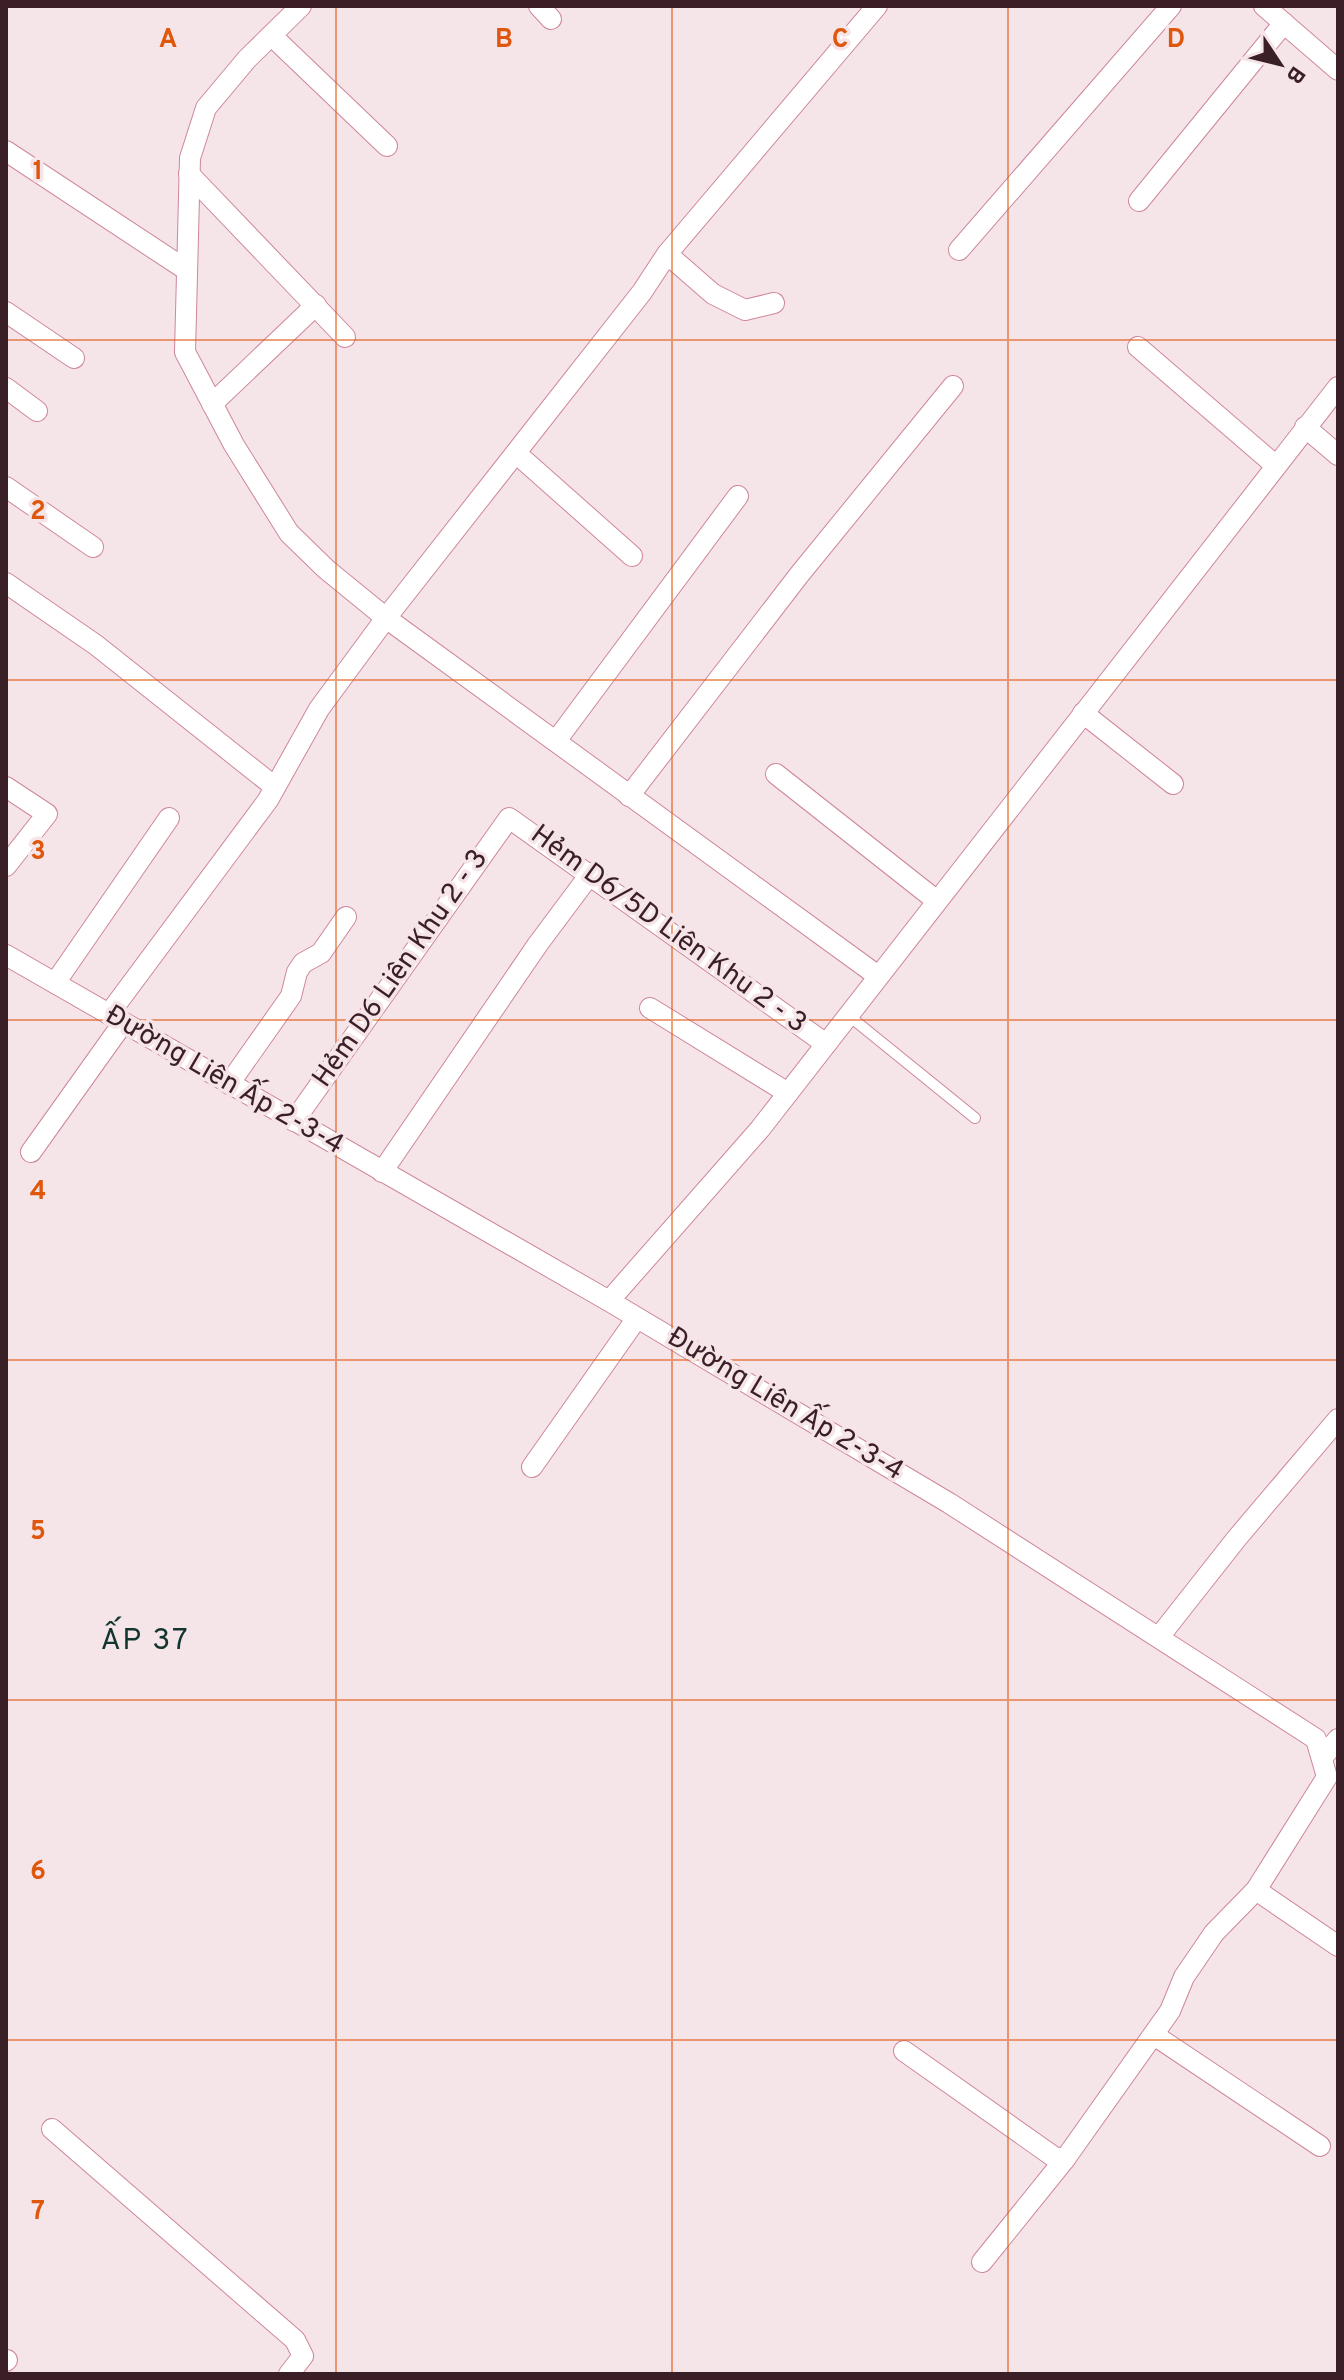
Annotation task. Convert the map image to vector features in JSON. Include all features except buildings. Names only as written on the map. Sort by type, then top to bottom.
[{"type":"street","points":[[301,6],[206,108],[190,158],[185,352],[212,404],[289,533],[326,569],[386,618],[878,976]]},
{"type":"street","points":[[31,1152],[116,1018],[275,787],[319,709],[386,618],[517,454],[667,254],[877,6]]},
{"type":"street","points":[[959,250],[1171,6]]},
{"type":"street","points":[[1264,6],[1338,70]]},
{"type":"street","points":[[1139,201],[1284,23]]},
{"type":"street","points":[[272,36],[387,146]]},
{"type":"street","points":[[6,151],[185,269]]},
{"type":"street","points":[[189,174],[345,337]]},
{"type":"street","points":[[667,254],[713,294],[745,310],[774,303]]},
{"type":"street","points":[[212,404],[316,305]]},
{"type":"street","points":[[6,312],[74,358]]},
{"type":"street","points":[[1138,347],[1275,465]]},
{"type":"street","points":[[629,796],[799,575],[953,386]]},
{"type":"street","points":[[609,1301],[788,1093],[1338,387]]},
{"type":"street","points":[[6,388],[37,411]]},
{"type":"street","points":[[1305,427],[1338,455]]},
{"type":"street","points":[[517,454],[632,556]]},
{"type":"street","points":[[6,487],[93,547]]},
{"type":"street","points":[[556,741],[738,496]]},
{"type":"street","points":[[6,583],[96,645],[275,787]]},
{"type":"street","points":[[1083,713],[1173,784]]},
{"type":"street","points":[[776,774],[937,901]]},
{"type":"street","points":[[6,787],[47,814],[6,866]]},
{"type":"street","points":[[55,983],[169,818]]},
{"type":"street","name":"Hẻm D6/5D Liên Khu 2 - 3","points":[[509,818],[591,873],[826,1044]]},
{"type":"street","name":"Hẻm D6 Liên Khu 2 - 3","points":[[294,1121],[509,818]]},
{"type":"street","points":[[382,1172],[538,944],[591,873]]},
{"type":"street","points":[[229,1084],[291,996],[303,963],[321,953],[346,917]]},
{"type":"street","name":"Đường Liên Ấp 2-3-4","points":[[6,955],[609,1301],[949,1503],[1316,1739],[1322,1758]]},
{"type":"street","points":[[650,1008],[788,1093]]},
{"type":"street","points":[[532,1467],[637,1318]]},
{"type":"street","points":[[1159,1637],[1237,1538],[1338,1419]]},
{"type":"street","points":[[982,2262],[1065,2159],[1154,2035],[1170,2011],[1184,1977],[1214,1933],[1256,1890],[1327,1777],[1322,1758],[1338,1739]]},
{"type":"street","points":[[1256,1890],[1338,1946]]},
{"type":"street","points":[[1154,2035],[1320,2146]]},
{"type":"street","points":[[904,2051],[1054,2157],[1065,2159]]},
{"type":"street","points":[[52,2129],[295,2340],[303,2356],[289,2374]]},
{"type":"lane","points":[[848,1015],[975,1118]]},
{"type":"district","name":"ẤP 37","points":[[145,1641]]}]
